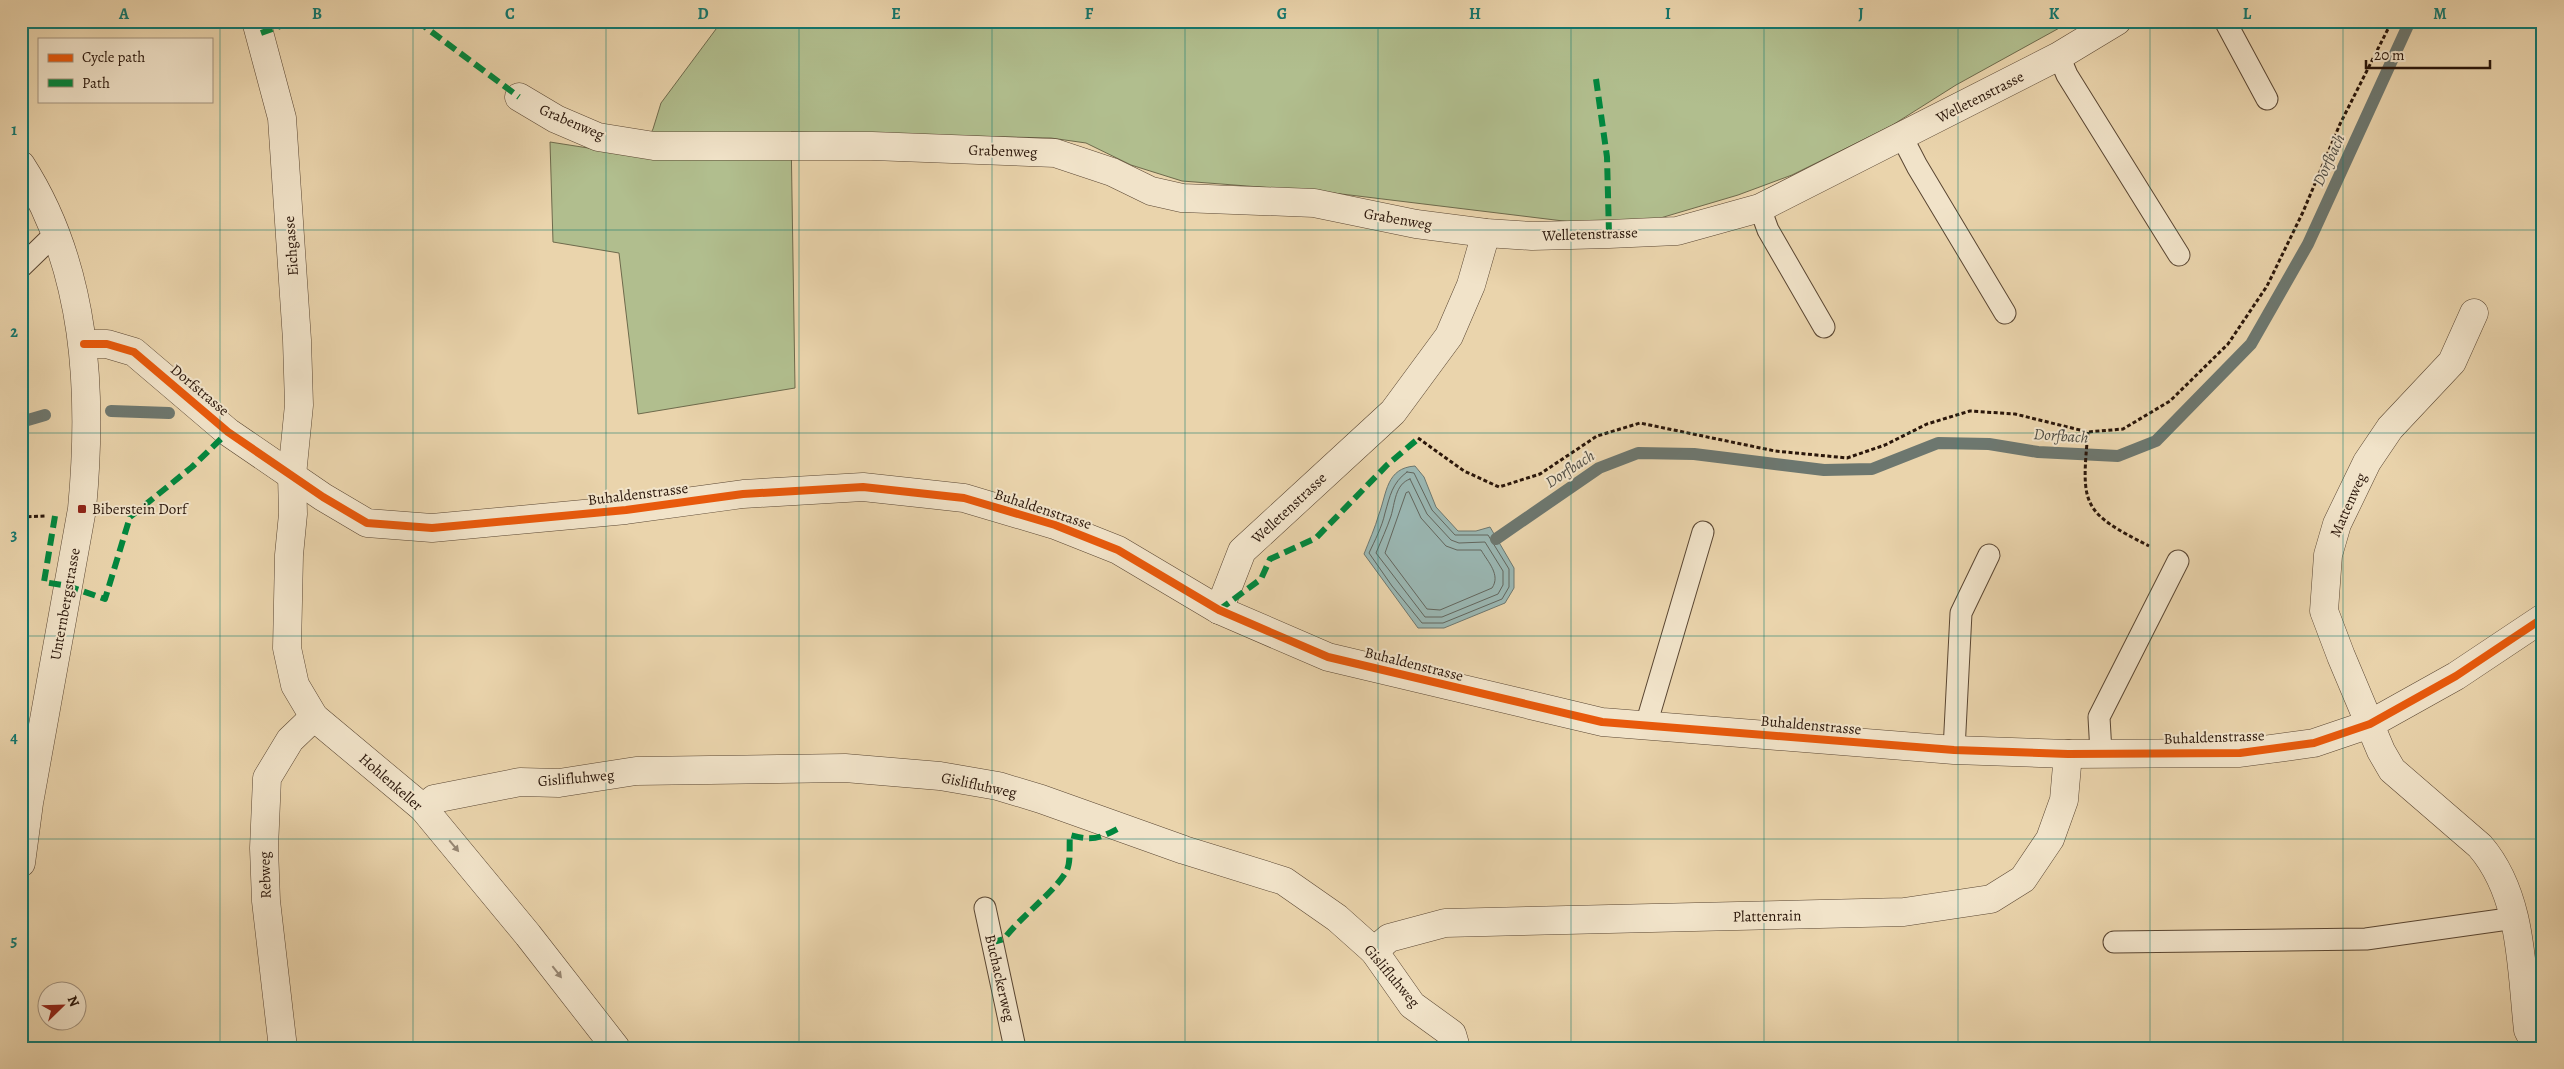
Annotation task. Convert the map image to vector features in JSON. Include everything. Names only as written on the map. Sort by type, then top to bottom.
[{"type":"street","name":"Eichgasse","points":[[256,21],[282,118],[297,340],[299,405],[292,475]]},
{"type":"street","name":"Welletenstrasse","points":[[1218,610],[1242,551],[1393,412],[1449,336],[1471,285],[1486,233],[1532,236],[1677,231],[1760,208],[2059,56],[2117,21]]},
{"type":"street","name":"Grabenweg","points":[[519,97],[556,119],[598,137],[654,146],[872,146],[1055,153],[1112,172],[1151,192],[1182,198],[1314,203],[1416,224],[1486,233]]},
{"type":"street","points":[[21,165],[42,199],[55,234],[75,300],[84,344]]},
{"type":"street","name":"Mattenweg","points":[[2370,724],[2340,656],[2324,611],[2328,555],[2337,524],[2367,462],[2390,428],[2452,362],[2474,313]]},
{"type":"street","name":"Dorfstrasse","points":[[84,344],[107,344],[134,352],[228,432],[292,475]]},
{"type":"street","name":"Unternbergstrasse","points":[[21,863],[29,804],[82,509],[87,431],[84,344]]},
{"type":"street","name":"Buhaldenstrasse","points":[[292,475],[323,497],[367,523],[432,528],[626,510],[752,493],[864,487],[964,498],[1055,525],[1118,550],[1218,610],[1328,657],[1602,722],[1954,750],[2068,754],[2240,754],[2314,743],[2370,724],[2456,676],[2543,618]]},
{"type":"street","name":"Hohlenkeller","points":[[292,475],[293,514],[289,555],[287,648],[295,685],[314,717],[423,808],[522,928],[616,1048]]},
{"type":"street","name":"Rebweg","points":[[283,1048],[266,900],[264,848],[268,778],[290,740],[314,717]]},
{"type":"street","points":[[2370,724],[2392,770],[2480,846],[2492,860],[2512,903],[2528,1030],[2538,1048]]},
{"type":"street","name":"Plattenrain","points":[[1374,951],[1389,938],[1445,923],[1904,912],[1991,899],[2023,878],[2050,839],[2064,800],[2068,754]]},
{"type":"street","name":"Gislifluhweg","points":[[423,808],[434,799],[520,782],[559,783],[636,771],[845,768],[940,776],[998,786],[1042,799],[1146,837],[1284,881],[1337,918],[1374,951],[1412,1005],[1452,1034],[1456,1048]]},
{"type":"lane","points":[[2225,21],[2267,99]]},
{"type":"lane","points":[[2059,56],[2067,76],[2179,255]]},
{"type":"lane","points":[[1902,137],[1917,166],[2005,313]]},
{"type":"lane","points":[[1760,208],[1768,230],[1824,327]]},
{"type":"lane","points":[[21,267],[55,234]]},
{"type":"lane","points":[[1646,725],[1703,532]]},
{"type":"lane","points":[[1954,750],[1960,613],[1989,555]]},
{"type":"lane","points":[[2101,753],[2099,717],[2178,561]]},
{"type":"lane","name":"Buchackerweg","points":[[985,908],[1015,1048]]},
{"type":"lane","points":[[2114,942],[2366,939],[2515,918]]},
{"type":"path","points":[[1393,412],[1419,438],[1464,471],[1499,487],[1540,474],[1597,436],[1640,423],[1775,451],[1848,458],[1885,445],[1927,424],[1970,411],[2015,414],[2088,432],[2123,429],[2170,401],[2228,344],[2267,286],[2303,212],[2340,124],[2392,21]]},
{"type":"path","points":[[2088,432],[2084,472],[2086,494],[2093,511],[2112,527],[2178,561]]},
{"type":"path","points":[[21,517],[47,516]]},
{"type":"green space","points":[[722,21],[2072,21],[1956,85],[1891,126],[1792,175],[1738,195],[1657,219],[1588,224],[1325,192],[1182,181],[1131,165],[1086,143],[1051,138],[791,132],[795,388],[638,414],[619,253],[553,242],[550,142],[639,156],[653,129],[661,103]]},
{"type":"water","points":[[1415,466],[1424,477],[1436,507],[1458,531],[1476,531],[1490,527],[1514,568],[1514,588],[1505,603],[1444,628],[1418,628],[1364,554],[1389,483],[1398,471]]},
{"type":"waterway","name":"Dorfbach","points":[[1496,539],[1599,468],[1638,453],[1694,454],[1824,470],[1872,469],[1938,443],[1989,444],[2038,452],[2118,456],[2156,441],[2251,344],[2308,244],[2410,21]]},
{"type":"waterway","name":"Dorfbach","points":[[111,411],[169,413]]},
{"type":"waterway","name":"Dorfbach","points":[[21,422],[45,415]]},
{"type":"marked path","points":[[261,33],[294,21]]},
{"type":"marked path","points":[[417,21],[519,97]]},
{"type":"marked path","points":[[1596,79],[1607,157],[1609,234]]},
{"type":"marked path","points":[[55,516],[44,582],[68,586],[105,599],[130,517],[192,467],[228,432]]},
{"type":"marked path","points":[[1219,610],[1261,579],[1270,559],[1316,538],[1387,465],[1419,438]]},
{"type":"marked path","points":[[991,943],[1004,939],[1062,878],[1069,862],[1070,835],[1095,838],[1119,828]]},
{"type":"cycle path","points":[[84,344],[107,344],[134,352],[228,432],[323,497],[367,523],[432,528],[626,510],[743,494],[863,487],[964,498],[1055,525],[1118,550],[1219,610],[1328,657],[1602,722],[1954,750],[2068,754],[2240,753],[2314,743],[2370,724],[2456,676],[2543,618]]},
{"type":"place","name":"Biberstein Dorf","points":[[82,509]]}]
